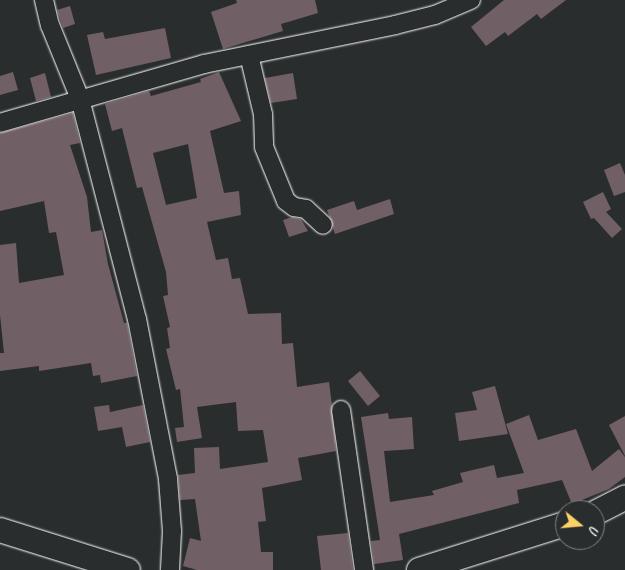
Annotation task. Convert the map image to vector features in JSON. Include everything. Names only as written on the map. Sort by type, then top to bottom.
[{"type":"main road","points":[[605,509],[625,498]]},
{"type":"main road","points":[[419,570],[555,527]]},
{"type":"main road","points":[[0,530],[128,570]]},
{"type":"street","points":[[44,0],[50,25],[80,99],[136,319],[168,479],[172,531],[170,570]]},
{"type":"street","points":[[0,123],[80,99],[249,54],[396,25],[435,15],[471,0]]},
{"type":"street","points":[[249,54],[263,114],[264,147],[286,201],[294,207],[306,209],[322,226]]},
{"type":"street","points":[[341,410],[364,570]]},
{"type":"building","points":[[236,0],[315,0],[318,13],[281,24],[283,31],[223,49],[211,12],[237,3]]},
{"type":"building","points":[[504,0],[566,0],[541,19],[537,14],[508,36],[505,32],[486,46],[471,27]]},
{"type":"building","points":[[70,6],[75,24],[63,28],[57,10]]},
{"type":"building","points":[[165,28],[171,58],[96,75],[87,35],[103,32],[105,39]]},
{"type":"building","points":[[13,72],[18,90],[0,95],[0,76]]},
{"type":"building","points":[[219,72],[241,121],[210,131],[224,193],[239,191],[241,215],[207,222],[216,260],[228,258],[232,279],[240,278],[248,314],[281,313],[282,344],[293,343],[297,387],[329,382],[336,451],[298,458],[302,480],[262,488],[266,521],[258,522],[261,552],[273,552],[273,570],[197,570],[183,566],[190,538],[201,541],[195,499],[180,500],[178,475],[195,473],[194,448],[219,447],[220,469],[268,462],[263,430],[238,431],[236,402],[197,407],[202,438],[177,442],[175,428],[184,427],[180,389],[176,390],[166,349],[170,348],[167,328],[170,327],[163,296],[168,295],[166,272],[142,187],[137,188],[122,128],[112,131],[105,104],[149,91],[151,96],[201,82],[200,79]],"holes":[[[188,144],[197,198],[166,205],[153,153]]]},
{"type":"building","points":[[45,73],[51,97],[36,101],[30,78]]},
{"type":"building","points":[[293,73],[297,99],[271,103],[265,78]]},
{"type":"building","points":[[73,113],[80,143],[70,145],[87,197],[91,232],[102,230],[108,264],[124,323],[127,323],[137,376],[101,383],[100,375],[93,376],[91,363],[39,371],[39,366],[0,371],[0,353],[4,353],[0,315],[0,245],[16,243],[19,283],[64,275],[56,232],[49,233],[44,201],[0,211],[0,133]]},
{"type":"building","points":[[620,163],[625,175],[625,192],[614,196],[604,170]]},
{"type":"building","points":[[603,192],[611,209],[606,212],[622,229],[612,238],[594,218],[591,219],[583,202]]},
{"type":"building","points":[[390,199],[394,214],[335,234],[327,210],[354,201],[357,210]]},
{"type":"building","points":[[292,217],[301,219],[308,231],[289,237],[283,220]]},
{"type":"building","points":[[360,371],[380,396],[368,406],[348,381]]},
{"type":"building","points":[[495,386],[508,434],[459,441],[455,413],[477,410],[472,392]]},
{"type":"building","points":[[109,405],[110,412],[143,405],[150,442],[126,447],[122,427],[98,431],[94,407]]},
{"type":"building","points":[[388,413],[389,419],[412,417],[414,449],[384,451],[390,502],[434,495],[432,491],[463,482],[460,473],[494,465],[497,478],[524,473],[506,424],[529,415],[538,440],[576,429],[592,471],[619,449],[625,457],[625,477],[609,489],[582,500],[570,500],[562,480],[517,490],[519,503],[399,534],[403,560],[374,564],[371,541],[380,540],[361,417]]},
{"type":"building","points":[[625,416],[625,456],[609,425]]},
{"type":"building","points":[[348,533],[353,570],[321,570],[317,536]]}]
